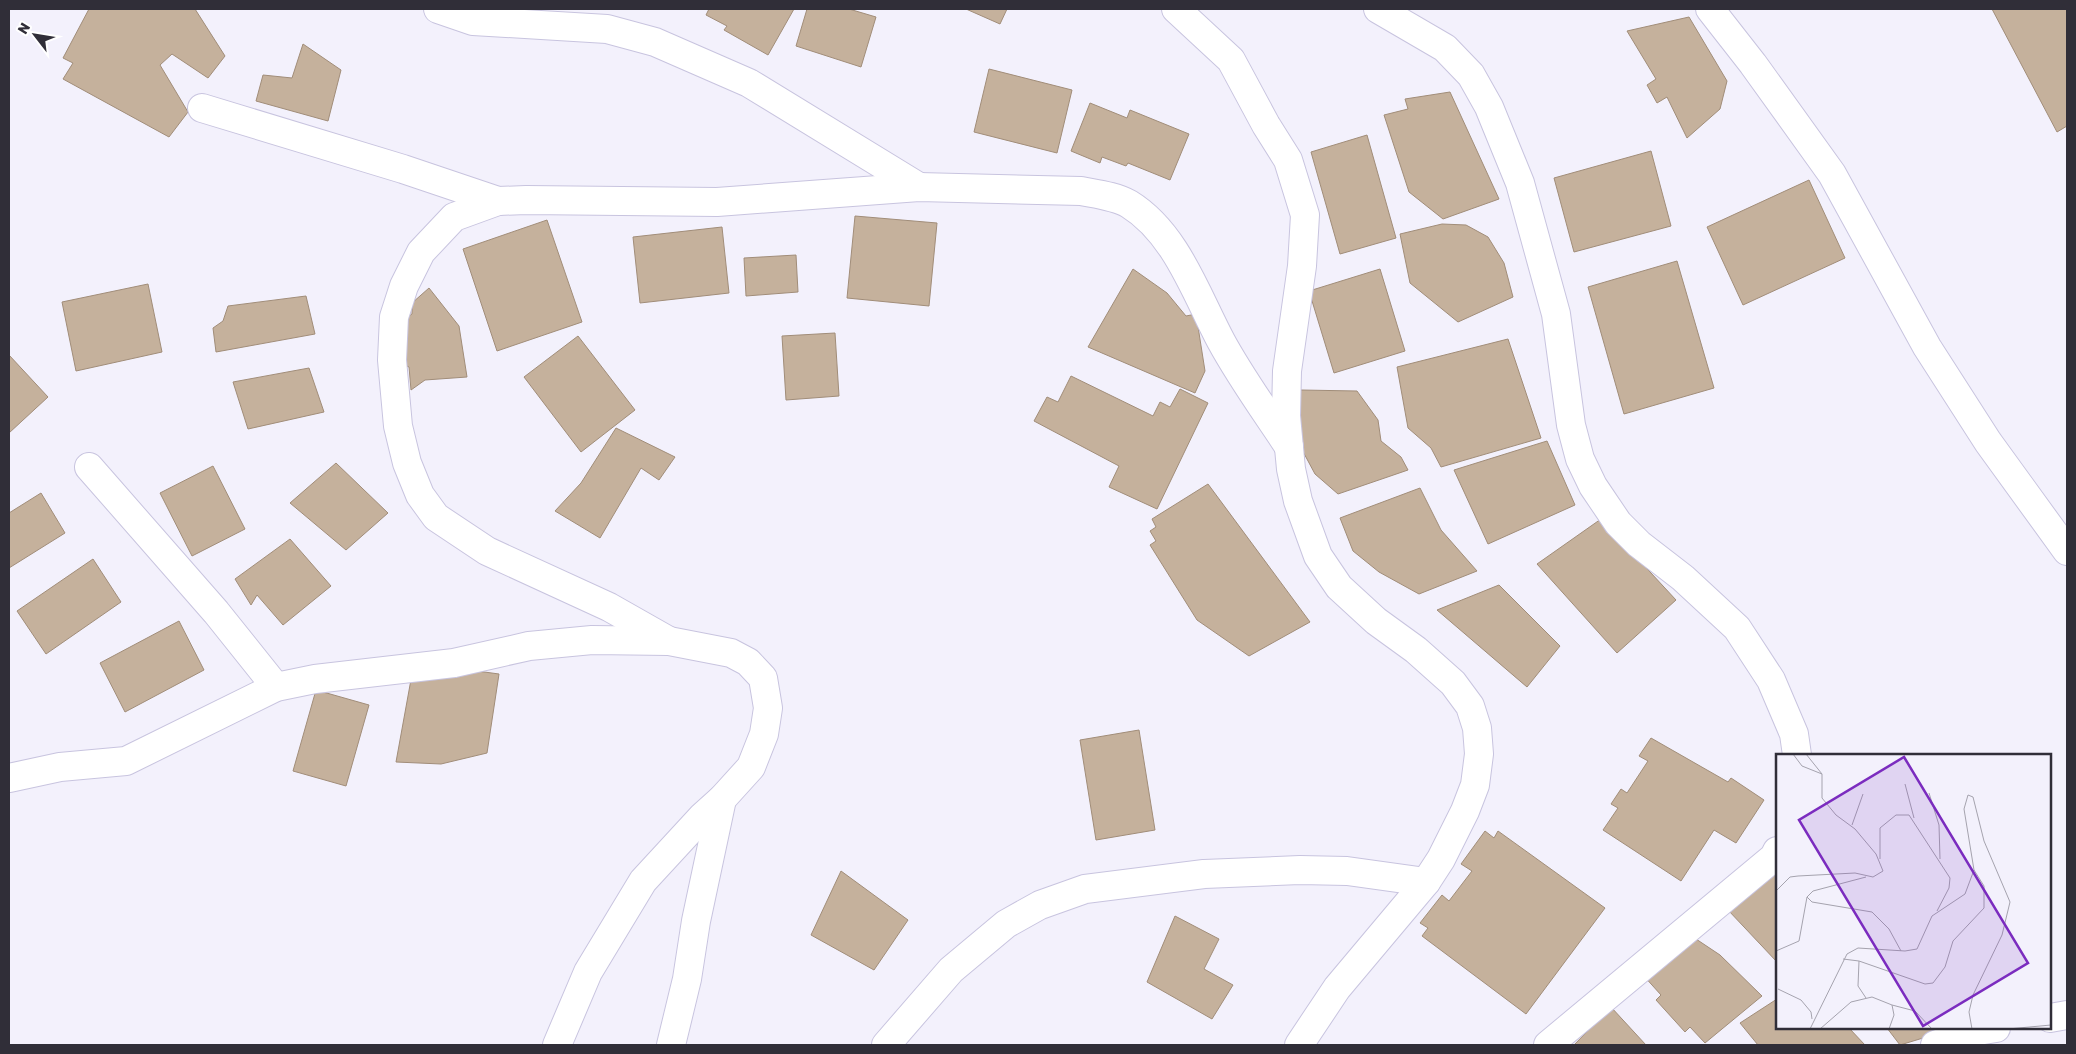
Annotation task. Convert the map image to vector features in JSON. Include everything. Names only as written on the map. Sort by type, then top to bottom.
[{"type":"street","points":[[438,9],[473,21],[607,29],[655,42],[749,83],[920,187]]},
{"type":"street","points":[[1176,9],[1231,60],[1266,125],[1288,160],[1305,215],[1302,266],[1287,371],[1286,416],[1298,501],[1318,556],[1339,587],[1453,683],[1470,706],[1477,728],[1479,754],[1475,785],[1450,842],[1426,882],[1337,988],[1299,1045]]},
{"type":"street","points":[[1378,9],[1445,48],[1471,75],[1489,107],[1520,183],[1556,314],[1571,425],[1580,459],[1593,486],[1618,523],[1632,537],[1683,578],[1737,628],[1771,680],[1794,734],[1798,754]]},
{"type":"street","points":[[1710,9],[1753,64],[1832,174],[1927,347],[1988,442],[2067,551]]},
{"type":"street","points":[[202,108],[403,169],[498,201],[717,202],[920,187],[1081,191],[1104,195],[1128,203],[1154,224],[1202,300],[1222,341],[1289,447]]},
{"type":"street","points":[[498,201],[454,217],[421,252],[404,286],[394,317],[392,360],[398,426],[407,463],[420,495],[436,517],[465,537],[486,551],[609,607],[669,641]]},
{"type":"street","points":[[89,467],[216,612],[276,687]]},
{"type":"street","points":[[9,778],[60,767],[126,761],[276,687],[315,679],[454,663],[529,646],[592,640],[669,641],[731,653],[748,662],[763,678],[768,708],[764,734],[751,767],[643,880],[588,972],[557,1045]]},
{"type":"street","points":[[671,1045],[687,979],[696,922],[722,799]]},
{"type":"street","points":[[1548,1045],[1776,854]]},
{"type":"street","points":[[886,1045],[951,970],[1006,924],[1040,905],[1085,889],[1204,874],[1300,870],[1347,871],[1426,882]]},
{"type":"street","points":[[2051,1018],[2067,1015]]},
{"type":"street","points":[[1935,1045],[1972,1032],[1990,1029]]},
{"type":"building","points":[[89,9],[195,9],[225,56],[208,78],[172,54],[160,65],[188,112],[169,137],[63,79],[73,63],[63,58]]},
{"type":"building","points":[[709,9],[794,9],[768,55],[724,30],[727,26],[706,15]]},
{"type":"building","points":[[807,9],[849,9],[876,17],[861,67],[796,46]]},
{"type":"building","points":[[966,9],[1007,9],[1000,24]]},
{"type":"building","points":[[1992,9],[2067,9],[2067,126],[2057,132]]},
{"type":"building","points":[[1689,17],[1727,81],[1720,109],[1687,138],[1667,97],[1657,103],[1647,85],[1656,79],[1627,31]]},
{"type":"building","points":[[303,44],[341,70],[328,121],[256,101],[263,75],[292,78]]},
{"type":"building","points":[[989,69],[1072,90],[1057,153],[974,132]]},
{"type":"building","points":[[1450,92],[1499,199],[1443,219],[1409,192],[1384,115],[1408,109],[1405,99]]},
{"type":"building","points":[[1090,103],[1127,118],[1130,110],[1189,134],[1170,180],[1128,163],[1126,166],[1102,157],[1100,163],[1071,151]]},
{"type":"building","points":[[1367,135],[1396,238],[1340,254],[1311,152]]},
{"type":"building","points":[[1651,151],[1671,226],[1574,252],[1554,178]]},
{"type":"building","points":[[1809,180],[1845,258],[1743,305],[1707,227]]},
{"type":"building","points":[[855,216],[937,223],[929,306],[847,298]]},
{"type":"building","points":[[547,220],[582,322],[497,351],[463,249]]},
{"type":"building","points":[[1442,224],[1466,225],[1488,237],[1504,263],[1513,297],[1458,322],[1410,283],[1400,234]]},
{"type":"building","points":[[722,227],[729,293],[640,303],[633,237]]},
{"type":"building","points":[[796,255],[798,292],[746,296],[744,258]]},
{"type":"building","points":[[1677,261],[1714,388],[1624,414],[1588,287]]},
{"type":"building","points":[[1133,269],[1167,293],[1186,316],[1196,314],[1205,371],[1195,393],[1088,347]]},
{"type":"building","points":[[1380,269],[1405,351],[1334,373],[1309,291]]},
{"type":"building","points":[[148,284],[162,352],[76,371],[62,302]]},
{"type":"building","points":[[429,288],[459,326],[467,377],[425,380],[411,390],[409,367],[405,365],[400,322],[412,314],[412,303]]},
{"type":"building","points":[[306,296],[315,334],[216,352],[213,328],[223,321],[228,306]]},
{"type":"building","points":[[835,333],[839,396],[786,400],[782,336]]},
{"type":"building","points":[[578,336],[635,410],[581,452],[524,377]]},
{"type":"building","points":[[1508,339],[1541,438],[1441,467],[1431,448],[1408,428],[1397,367]]},
{"type":"building","points":[[9,355],[48,397],[9,433]]},
{"type":"building","points":[[309,368],[324,412],[248,429],[233,382]]},
{"type":"building","points":[[1071,376],[1153,416],[1160,402],[1170,407],[1180,389],[1208,403],[1157,509],[1109,487],[1119,466],[1034,421],[1047,397],[1058,402]]},
{"type":"building","points":[[1301,390],[1357,391],[1378,420],[1381,441],[1401,457],[1408,470],[1338,494],[1315,474],[1300,446],[1292,403]]},
{"type":"building","points":[[616,428],[675,457],[659,480],[641,468],[600,538],[555,511],[581,483]]},
{"type":"building","points":[[1547,441],[1575,505],[1488,544],[1454,470]]},
{"type":"building","points":[[336,463],[388,513],[346,550],[290,503]]},
{"type":"building","points":[[213,466],[245,529],[192,556],[160,493]]},
{"type":"building","points":[[1208,484],[1310,622],[1249,656],[1197,620],[1150,545],[1156,541],[1150,531],[1156,527],[1152,519]]},
{"type":"building","points":[[1420,488],[1441,530],[1477,571],[1419,594],[1379,572],[1353,551],[1340,518]]},
{"type":"building","points":[[41,493],[65,533],[9,568],[9,513]]},
{"type":"building","points":[[1601,519],[1676,600],[1617,653],[1537,564]]},
{"type":"building","points":[[290,539],[331,586],[283,625],[257,595],[251,605],[235,579]]},
{"type":"building","points":[[93,559],[121,602],[46,654],[17,611]]},
{"type":"building","points":[[1499,585],[1560,646],[1527,687],[1437,610]]},
{"type":"building","points":[[179,621],[204,670],[125,712],[100,663]]},
{"type":"building","points":[[455,668],[499,674],[487,753],[441,764],[396,762],[412,674]]},
{"type":"building","points":[[316,690],[369,705],[346,786],[293,771]]},
{"type":"building","points":[[1139,730],[1155,830],[1096,840],[1080,740]]},
{"type":"building","points":[[1651,738],[1728,782],[1731,778],[1764,800],[1736,843],[1714,830],[1681,881],[1603,830],[1618,808],[1611,804],[1621,789],[1627,793],[1648,761],[1639,756]]},
{"type":"building","points":[[1485,831],[1494,838],[1498,831],[1605,908],[1526,1014],[1422,936],[1428,928],[1420,923],[1442,895],[1449,901],[1472,871],[1461,864]]},
{"type":"building","points":[[1776,865],[1776,961],[1728,910]]},
{"type":"building","points":[[841,871],[908,920],[874,970],[811,935]]},
{"type":"building","points":[[1175,916],[1219,939],[1204,969],[1233,985],[1212,1019],[1147,982]]},
{"type":"building","points":[[1687,933],[1720,955],[1762,996],[1705,1043],[1690,1027],[1685,1032],[1656,1000],[1661,995],[1643,975]]},
{"type":"building","points":[[1776,1000],[1776,1029],[1850,1029],[1865,1045],[1758,1045],[1740,1023]]},
{"type":"building","points":[[1611,1007],[1646,1045],[1574,1045]]},
{"type":"building","points":[[1888,1029],[1953,1029],[1900,1045]]}]
